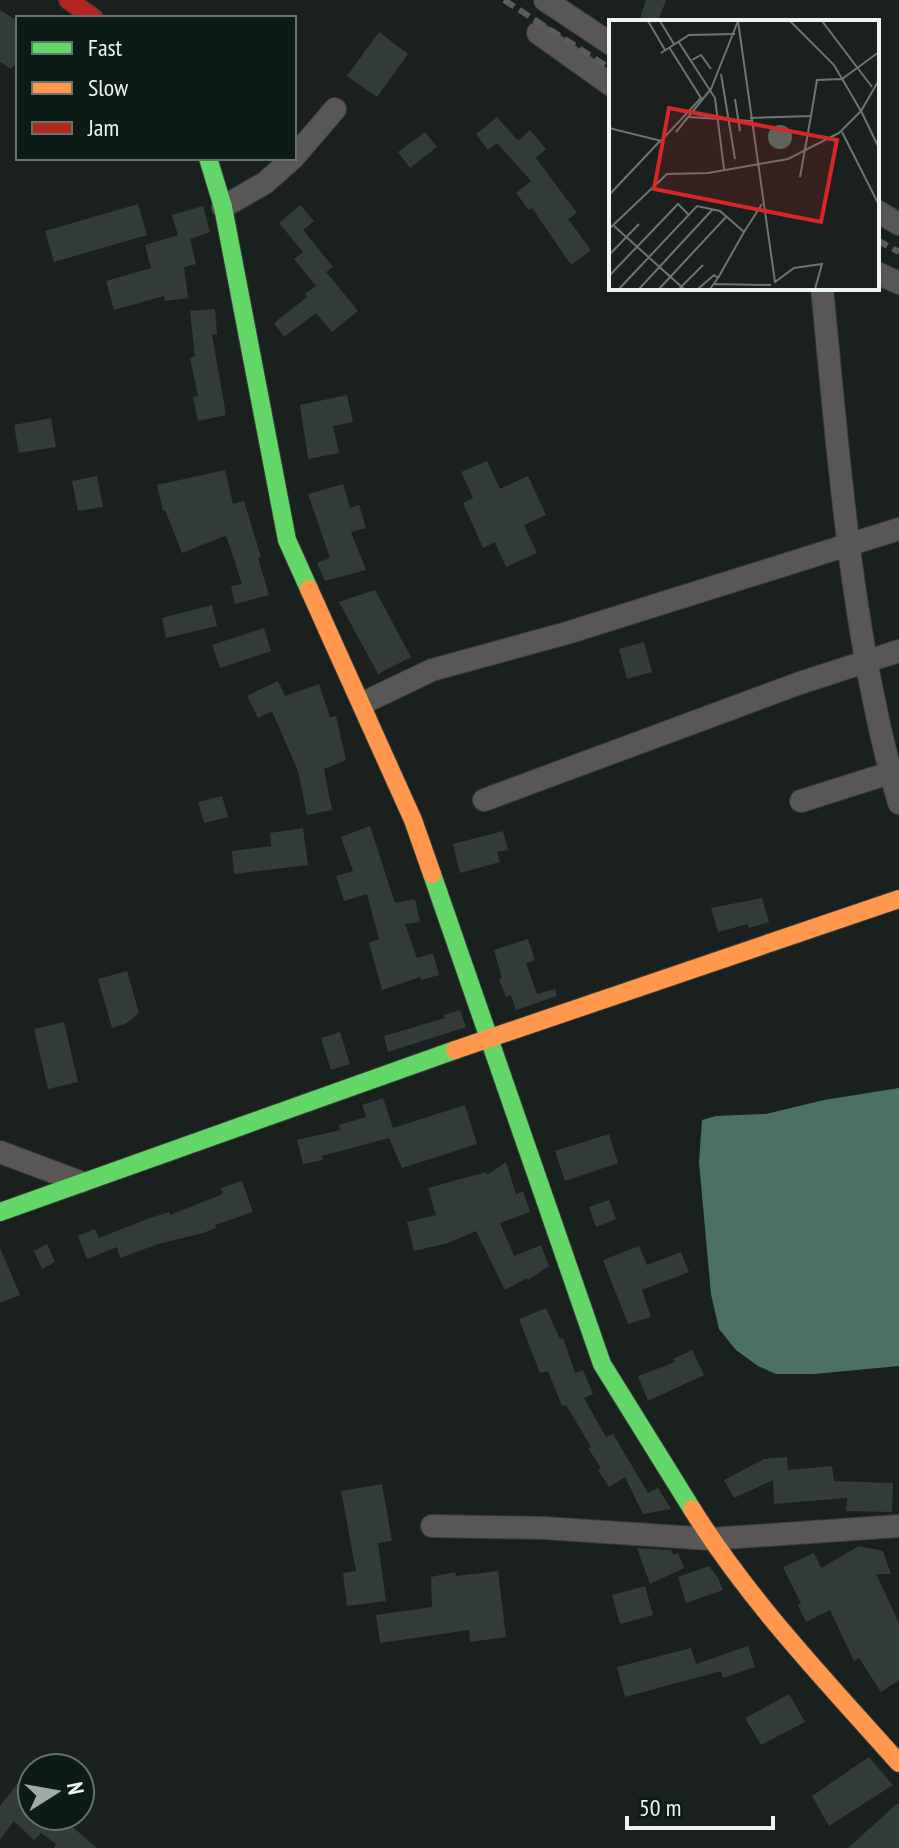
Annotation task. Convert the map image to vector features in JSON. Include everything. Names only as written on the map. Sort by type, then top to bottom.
[{"type":"main road","points":[[68,0],[91,16]]},
{"type":"main road","points":[[209,160],[223,207],[287,540],[363,703],[413,820],[602,1364],[711,1539],[791,1642],[899,1763]]},
{"type":"main road","points":[[0,1212],[489,1038],[899,899]]},
{"type":"street","points":[[545,0],[609,43]]},
{"type":"street","points":[[538,33],[609,84]]},
{"type":"street","points":[[296,156],[335,109]]},
{"type":"street","points":[[223,207],[265,183],[292,160]]},
{"type":"street","points":[[879,212],[899,224]]},
{"type":"street","points":[[879,274],[899,283]]},
{"type":"street","points":[[822,290],[848,547],[867,663],[895,772],[899,803]]},
{"type":"street","points":[[363,703],[432,670],[567,633],[899,529]]},
{"type":"street","points":[[484,800],[800,683],[899,651]]},
{"type":"street","points":[[801,801],[895,772]]},
{"type":"street","points":[[0,1152],[80,1182]]},
{"type":"street","points":[[432,1526],[544,1528],[711,1539],[899,1526]]},
{"type":"shaded area","points":[[899,1088],[899,1366],[814,1374],[776,1374],[758,1366],[736,1350],[719,1329],[711,1294],[699,1162],[702,1120],[716,1116],[766,1114],[824,1100]]},
{"type":"building","points":[[646,0],[666,0],[659,20],[640,19]]},
{"type":"building","points":[[0,10],[16,20],[16,64],[11,69],[0,62]]},
{"type":"building","points":[[379,32],[408,54],[377,97],[347,76]]},
{"type":"building","points":[[497,117],[518,141],[530,130],[546,149],[536,158],[577,213],[568,219],[591,250],[571,265],[532,208],[529,210],[516,193],[531,181],[497,143],[488,150],[476,134]]},
{"type":"building","points":[[425,132],[437,147],[410,168],[398,152]]},
{"type":"building","points":[[138,204],[147,235],[54,262],[45,231]]},
{"type":"building","points":[[300,205],[314,221],[303,230],[333,267],[326,272],[358,311],[332,332],[316,313],[284,337],[274,323],[316,286],[294,259],[303,252],[279,223]]},
{"type":"building","points":[[203,206],[210,232],[190,239],[196,264],[184,267],[188,298],[165,301],[164,296],[114,310],[106,281],[151,268],[145,245],[178,235],[172,215]]},
{"type":"building","points":[[215,309],[217,334],[212,334],[226,415],[198,421],[193,397],[198,396],[190,358],[195,356],[190,311]]},
{"type":"building","points":[[347,395],[353,422],[333,426],[339,453],[308,459],[300,405]]},
{"type":"building","points":[[51,418],[56,447],[19,453],[14,425]]},
{"type":"building","points":[[487,461],[500,489],[528,476],[546,515],[524,525],[537,553],[506,567],[495,542],[483,548],[463,503],[473,498],[461,472]]},
{"type":"building","points":[[225,470],[233,504],[244,501],[269,595],[235,604],[231,586],[242,584],[227,538],[225,536],[182,553],[163,511],[157,485]]},
{"type":"building","points":[[97,476],[103,507],[78,511],[72,481]]},
{"type":"building","points":[[343,484],[350,508],[359,505],[366,528],[351,532],[366,570],[325,581],[317,563],[330,558],[308,494]]},
{"type":"building","points":[[375,590],[411,657],[378,674],[339,602]]},
{"type":"building","points":[[212,605],[217,626],[166,638],[162,618]]},
{"type":"building","points":[[264,628],[271,651],[220,668],[212,645]]},
{"type":"building","points":[[644,642],[652,672],[627,679],[619,649]]},
{"type":"building","points":[[278,681],[285,696],[319,684],[330,717],[336,716],[346,760],[324,769],[332,810],[307,815],[298,771],[272,711],[258,718],[247,696]]},
{"type":"building","points":[[222,796],[228,817],[204,823],[198,802]]},
{"type":"building","points":[[370,826],[395,903],[415,899],[420,922],[405,924],[417,958],[433,953],[439,975],[421,980],[420,977],[382,990],[369,943],[379,939],[367,894],[344,901],[336,876],[353,871],[341,837]]},
{"type":"building","points":[[303,828],[308,865],[234,874],[232,851],[271,846],[270,833]]},
{"type":"building","points":[[503,831],[508,850],[497,852],[500,862],[460,873],[453,844]]},
{"type":"building","points":[[762,898],[769,922],[718,932],[711,908]]},
{"type":"building","points":[[528,939],[535,960],[526,963],[537,994],[555,989],[557,996],[516,1010],[511,995],[506,997],[499,979],[502,978],[494,950]]},
{"type":"building","points":[[127,971],[139,1013],[127,1023],[112,1028],[98,979]]},
{"type":"building","points":[[460,1010],[466,1027],[388,1052],[384,1036],[445,1018],[444,1015]]},
{"type":"building","points":[[64,1022],[78,1082],[48,1089],[34,1029]]},
{"type":"building","points":[[340,1032],[350,1064],[331,1070],[321,1038]]},
{"type":"building","points":[[383,1098],[393,1128],[465,1105],[477,1144],[402,1168],[389,1138],[303,1164],[297,1140],[340,1130],[339,1125],[366,1117],[362,1105]]},
{"type":"building","points":[[609,1134],[618,1163],[565,1181],[555,1151]]},
{"type":"building","points":[[506,1162],[516,1194],[523,1191],[530,1212],[500,1223],[514,1256],[541,1245],[549,1266],[505,1290],[476,1231],[448,1243],[414,1251],[407,1222],[436,1215],[428,1188],[486,1172],[487,1175]]},
{"type":"building","points":[[242,1181],[253,1212],[215,1225],[216,1228],[203,1233],[158,1244],[120,1258],[117,1247],[87,1259],[78,1236],[95,1229],[99,1238],[150,1218],[169,1212],[170,1215],[223,1194],[221,1188]]},
{"type":"building","points":[[609,1200],[616,1219],[596,1227],[589,1207]]},
{"type":"building","points":[[47,1244],[55,1262],[42,1269],[34,1251]]},
{"type":"building","points":[[639,1246],[647,1265],[681,1252],[689,1272],[642,1290],[651,1317],[628,1324],[603,1260]]},
{"type":"building","points":[[0,1248],[20,1295],[0,1303]]},
{"type":"building","points":[[546,1308],[560,1339],[563,1338],[575,1373],[583,1370],[593,1394],[584,1398],[606,1437],[613,1434],[648,1493],[658,1488],[671,1509],[643,1514],[625,1477],[609,1487],[598,1470],[601,1468],[588,1448],[591,1447],[566,1405],[562,1406],[548,1371],[540,1373],[519,1319]]},
{"type":"building","points":[[692,1350],[704,1375],[648,1401],[638,1376],[675,1362],[673,1359]]},
{"type":"building","points":[[787,1457],[788,1470],[832,1466],[834,1481],[893,1483],[892,1512],[846,1511],[847,1498],[774,1504],[773,1480],[734,1498],[724,1480],[764,1459]]},
{"type":"building","points":[[382,1484],[392,1541],[378,1543],[386,1601],[347,1606],[343,1573],[356,1571],[341,1491]]},
{"type":"building","points":[[859,1546],[883,1551],[891,1574],[876,1574],[899,1623],[899,1680],[881,1692],[859,1658],[854,1661],[830,1610],[806,1622],[798,1605],[801,1603],[783,1567],[814,1553],[821,1568]]},
{"type":"building","points":[[637,1548],[671,1550],[673,1555],[678,1553],[684,1568],[650,1584]]},
{"type":"building","points":[[709,1566],[723,1590],[686,1603],[678,1577]]},
{"type":"building","points":[[498,1571],[506,1637],[470,1642],[469,1630],[380,1643],[376,1615],[432,1607],[431,1577],[455,1572],[456,1576]]},
{"type":"building","points":[[645,1586],[653,1615],[620,1624],[612,1595]]},
{"type":"building","points":[[748,1646],[755,1667],[723,1678],[721,1671],[625,1697],[617,1667],[691,1648],[696,1664]]},
{"type":"building","points":[[789,1694],[805,1722],[761,1745],[745,1718]]},
{"type":"building","points":[[869,1757],[893,1785],[829,1826],[812,1796]]},
{"type":"building","points":[[16,1786],[16,1823],[14,1821],[0,1840],[0,1806]]},
{"type":"building","points":[[899,1802],[899,1848],[848,1848]]},
{"type":"building","points":[[26,1832],[78,1832],[97,1848],[54,1848],[56,1844],[41,1833],[34,1840]]},
{"type":"railway","points":[[504,0],[609,68]]},
{"type":"railway","points":[[879,241],[899,252]]},
{"type":"traffic: fast","points":[[209,160],[223,207],[287,540],[309,589]]},
{"type":"traffic: fast","points":[[432,874],[602,1364],[692,1509]]},
{"type":"traffic: fast","points":[[0,1212],[455,1050]]},
{"type":"traffic: slow","points":[[309,589],[413,820],[432,874]]},
{"type":"traffic: slow","points":[[455,1050],[899,899]]},
{"type":"traffic: slow","points":[[692,1509],[764,1609],[899,1763]]},
{"type":"traffic: jam","points":[[68,0],[91,16]]}]
